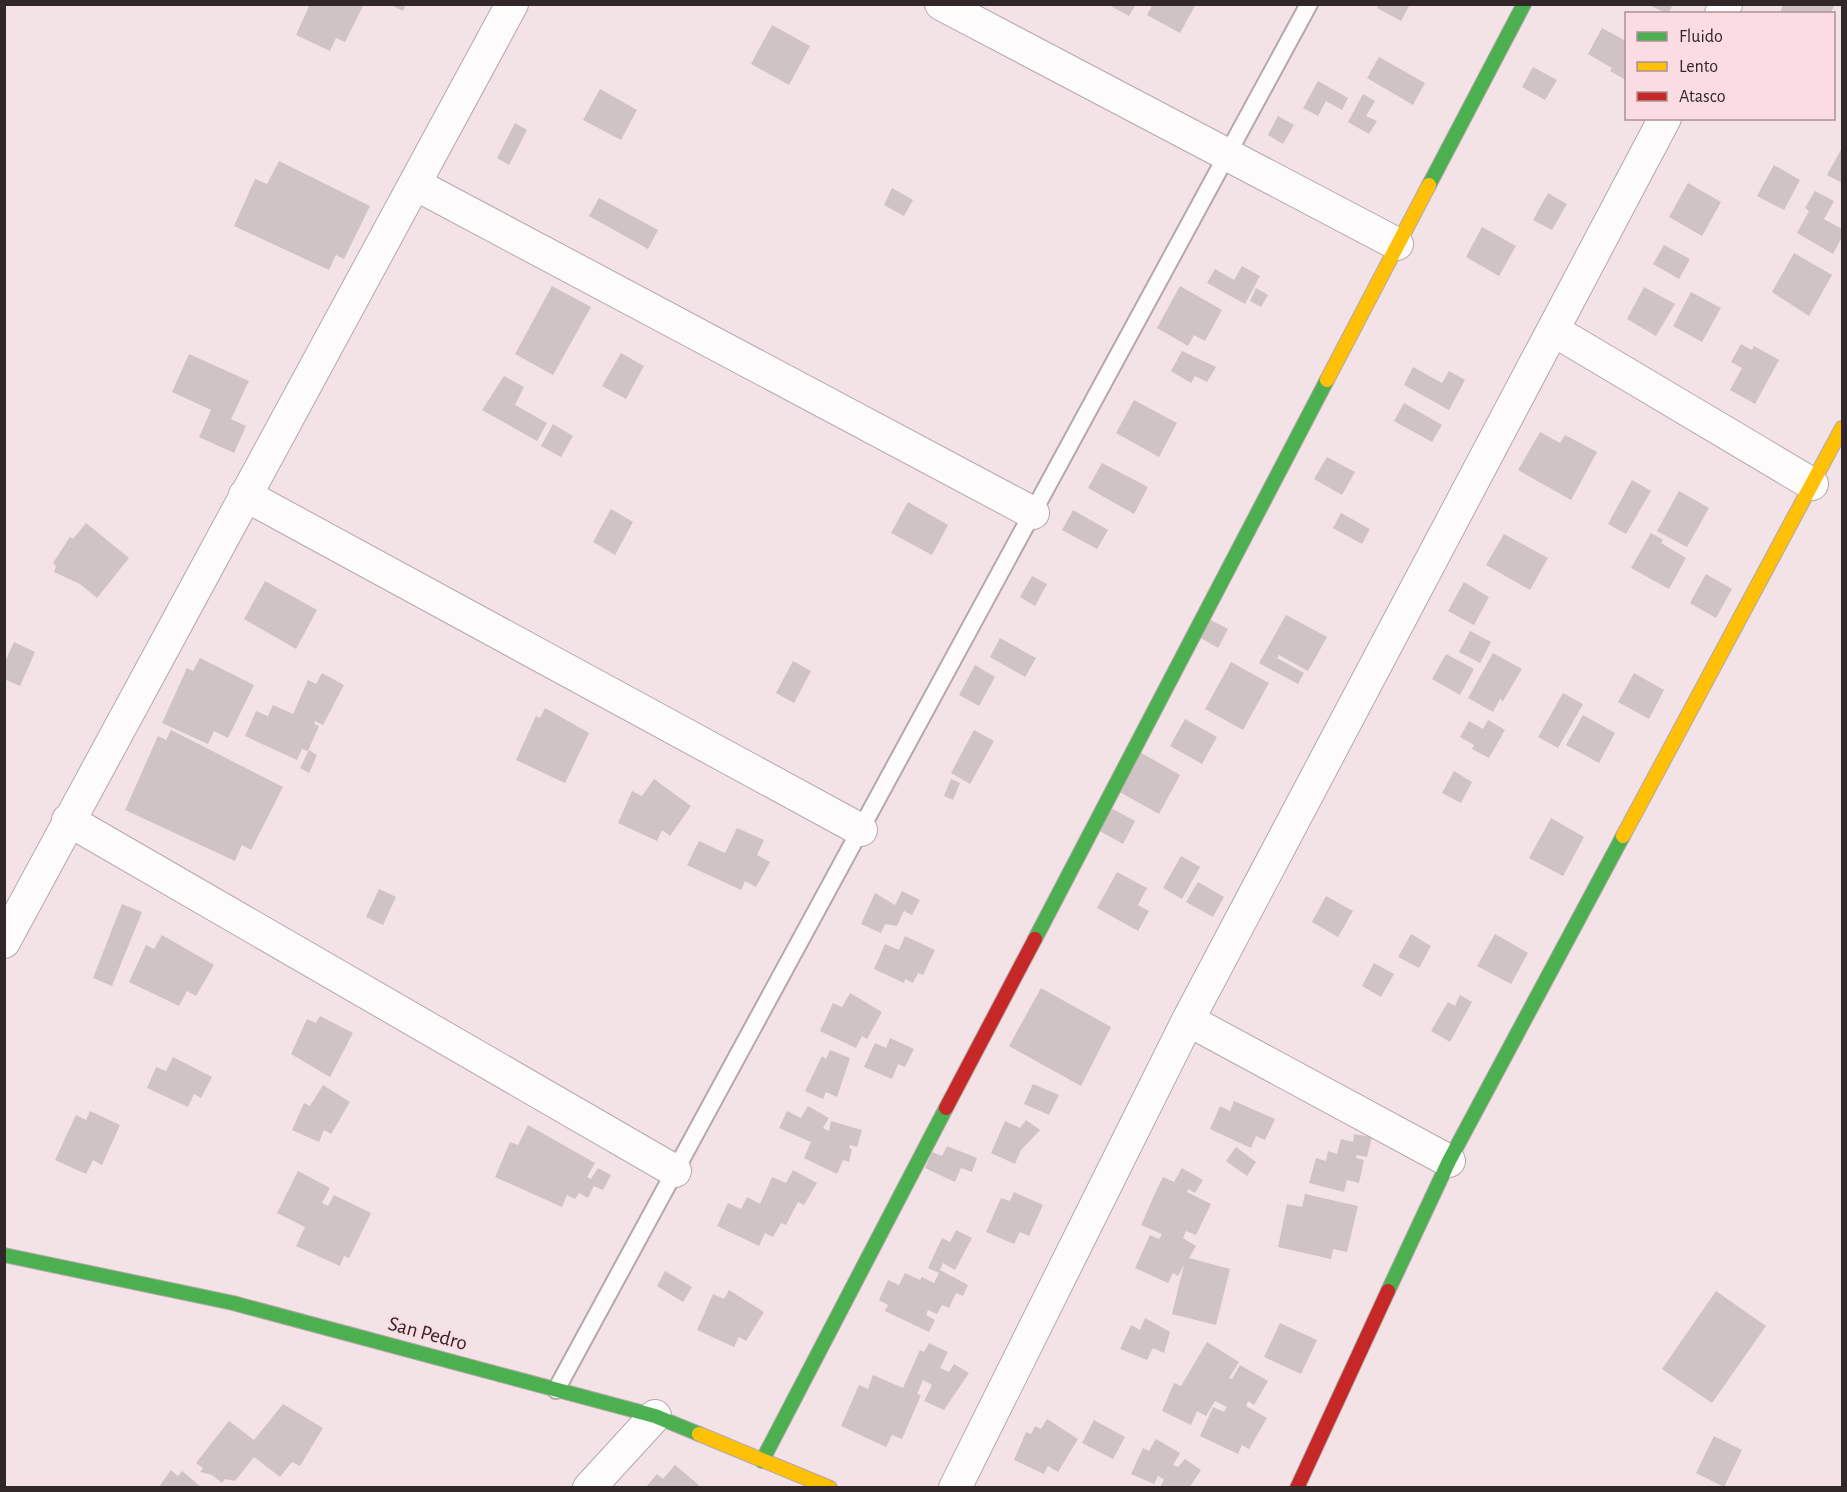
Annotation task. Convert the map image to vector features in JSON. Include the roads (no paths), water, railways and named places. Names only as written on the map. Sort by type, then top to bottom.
[{"type":"street","points":[[4,942],[68,820],[512,4]]},
{"type":"street","points":[[942,4],[1397,244]]},
{"type":"street","points":[[762,1461],[1524,4]]},
{"type":"street","points":[[955,1488],[1188,1020],[1664,120]]},
{"type":"street","points":[[415,184],[1033,513]]},
{"type":"street","points":[[1553,330],[1812,484]]},
{"type":"street","points":[[1297,1488],[1449,1161],[1842,428]]},
{"type":"street","points":[[245,495],[861,830]]},
{"type":"street","points":[[68,820],[675,1172]]},
{"type":"street","points":[[1188,1020],[1449,1161]]},
{"type":"street","name":"San Pedro","points":[[4,1255],[233,1303],[655,1416],[830,1488]]},
{"type":"street","points":[[590,1488],[655,1416]]},
{"type":"lane","points":[[556,1390],[1309,4]]}]
